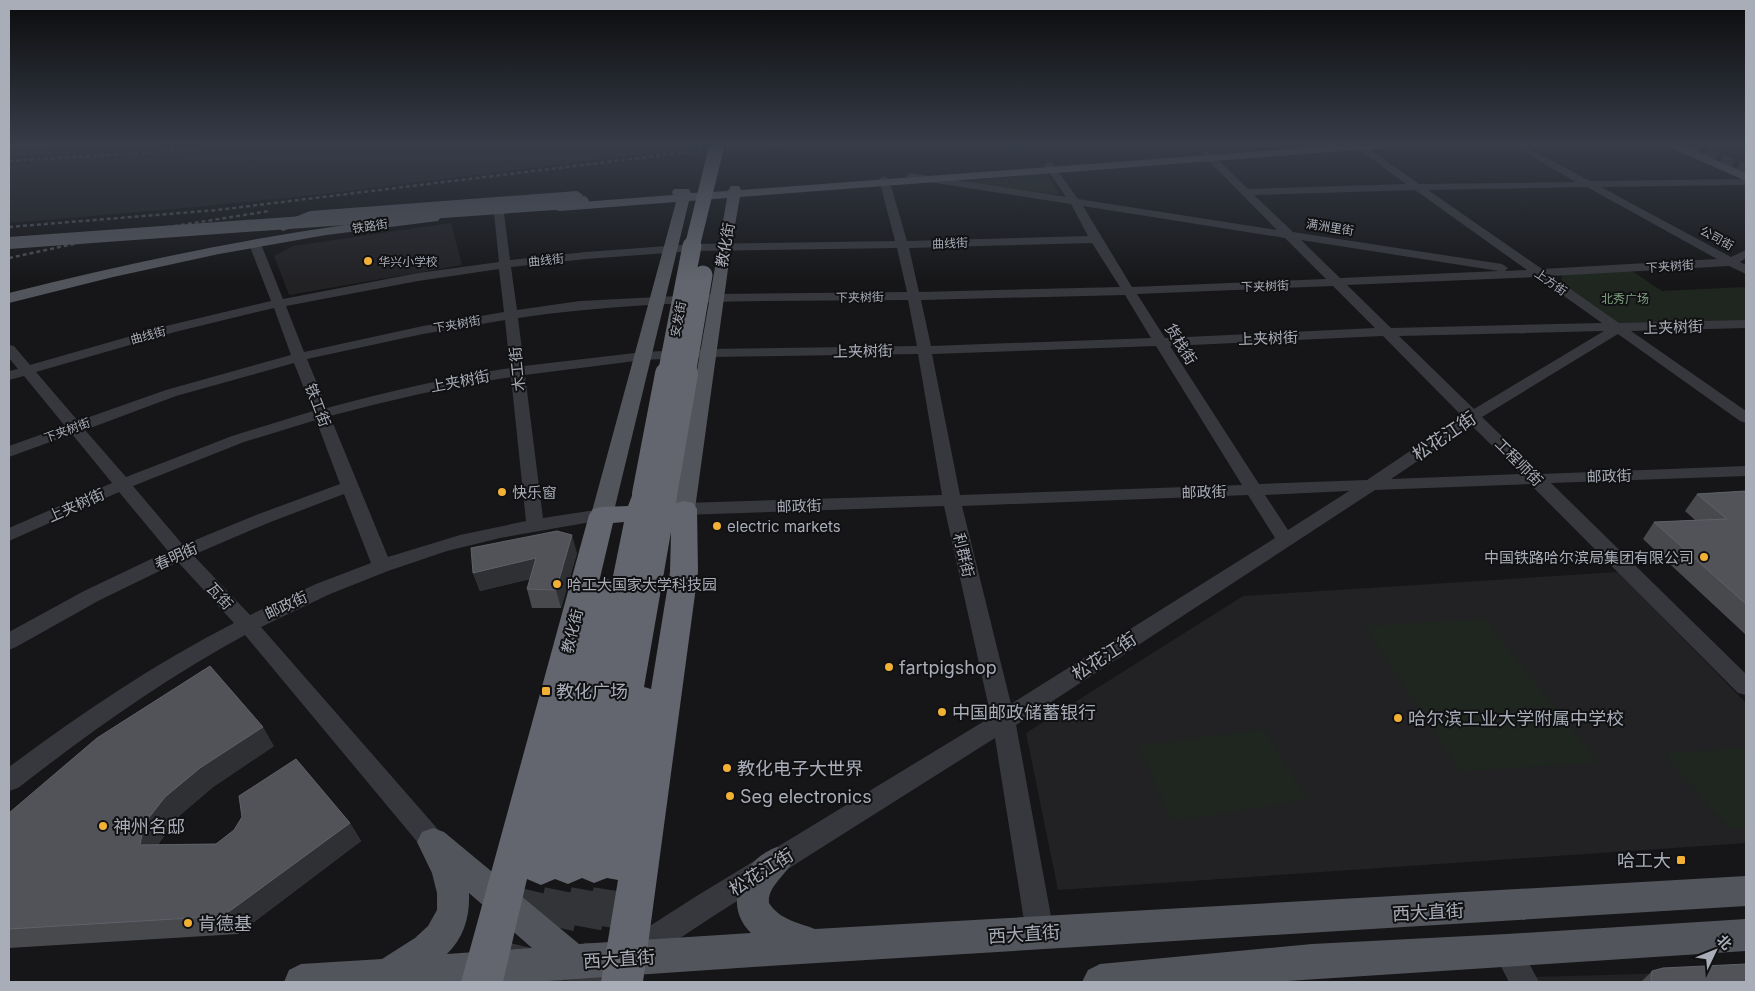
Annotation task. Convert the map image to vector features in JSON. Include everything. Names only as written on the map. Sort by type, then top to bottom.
[{"type":"highway","name":"安发街","points":[[646,507],[695,230],[705,191]]},
{"type":"highway","name":"安发街","points":[[646,507],[720,191]]},
{"type":"highway","name":"教化街","points":[[646,507],[579,866],[646,507]]},
{"type":"highway","name":"教化街","points":[[484,976],[502,902],[646,507]]},
{"type":"highway","name":"教化街","points":[[624,970],[684,572],[646,507]]},
{"type":"main road","name":"铁路街","points":[[9,298],[134,269],[255,244],[422,219],[684,194],[745,191]]},
{"type":"main road","name":"铁路街","points":[[255,244],[310,215],[618,192],[684,194]]},
{"type":"main road","name":"教化街","points":[[646,507],[708,354],[724,248],[735,192]]},
{"type":"main road","name":"教化街","points":[[646,507],[643,356],[684,194]]},
{"type":"main road","points":[[9,242],[684,194]]},
{"type":"main road","points":[[433,842],[581,972]]},
{"type":"main road","points":[[385,978],[430,948],[441,937],[453,914],[454,891],[433,842]]},
{"type":"main road","points":[[777,861],[762,876],[754,891],[752,901],[756,912],[764,922],[775,932],[796,941],[850,945]]},
{"type":"main road","name":"西大直街","points":[[301,982],[624,970],[850,945],[1528,906],[1746,891]]},
{"type":"main road","points":[[1100,982],[1312,961],[1507,951],[1746,935]]},
{"type":"street","name":"利群街","points":[[888,191],[903,245],[926,350],[952,501],[1003,721],[1040,933]]},
{"type":"street","name":"满洲里街","points":[[1007,191],[1540,273]]},
{"type":"street","name":"货栈街","points":[[1068,191],[1128,291],[1285,540]]},
{"type":"street","points":[[1246,192],[1272,191]]},
{"type":"street","name":"上方街","points":[[1422,191],[1746,418]]},
{"type":"street","name":"公司街","points":[[1602,191],[1741,266]]},
{"type":"street","name":"工程师街","points":[[1246,192],[1746,687]]},
{"type":"street","name":"木工街","points":[[499,213],[535,525]]},
{"type":"street","name":"曲线街","points":[[18,373],[146,336],[278,302],[375,284],[505,265],[671,249],[1096,239]]},
{"type":"street","name":"铁工街","points":[[255,244],[381,565]]},
{"type":"street","points":[[1741,266],[1746,254]]},
{"type":"street","name":"下夹树街","points":[[9,452],[171,393],[299,357],[413,332],[580,305],[716,298],[1128,291],[1741,266]]},
{"type":"street","name":"上夹树街","points":[[9,535],[123,484],[238,439],[389,396],[517,371],[643,356],[926,350],[1388,332],[1746,324]]},
{"type":"street","name":"松花江街","points":[[624,970],[777,861],[1003,721],[1373,484],[1473,416],[1618,328]]},
{"type":"street","name":"瓦街","points":[[9,349],[18,373],[74,427],[180,553],[247,624],[433,842]]},
{"type":"street","name":"邮政街","points":[[9,782],[56,744],[110,705],[168,668],[247,624],[329,585],[381,565],[441,546],[535,525],[646,507],[952,501],[1746,471]]},
{"type":"street","name":"春明街","points":[[9,642],[44,620],[107,587],[180,553],[243,526],[350,486]]},
{"type":"street","points":[[1507,951],[1525,982]]},
{"type":"shaded area","points":[[9,191],[345,191],[195,207],[9,223]]},
{"type":"shaded area","name":"华兴小学校","points":[[451,223],[462,265],[289,295],[274,256],[293,246]]},
{"type":"shaded area","name":"哈尔滨工业大学附属中学校","points":[[1618,572],[1746,703],[1746,843],[1058,890],[1026,733],[1243,596]]},
{"type":"shaded area","points":[[1746,971],[1746,982],[1503,982],[1535,977]]},
{"type":"green space","points":[[1013,191],[1058,191],[1059,193],[1049,197]]},
{"type":"green space","name":"北秀广场","points":[[1632,271],[1662,291],[1746,287],[1746,322],[1636,326],[1612,322],[1560,283],[1563,274]]},
{"type":"green space","points":[[1485,619],[1599,763],[1460,771],[1365,626]]},
{"type":"green space","points":[[1264,729],[1308,800],[1172,821],[1138,746]]},
{"type":"green space","points":[[1746,747],[1746,827],[1730,829],[1663,754]]},
{"type":"building","points":[[1746,491],[1746,604],[1654,522],[1727,519],[1697,494]]},
{"type":"building","points":[[557,531],[572,535],[556,590],[527,589],[536,558],[473,573],[471,548]]},
{"type":"building","name":"神州名邸","points":[[210,666],[263,727],[200,768],[165,797],[144,824],[140,845],[216,844],[234,830],[242,817],[239,796],[296,759],[350,823],[223,916],[9,929],[9,813],[97,738]]},
{"type":"building","points":[[1746,964],[1746,982],[1652,982],[1651,979],[1652,971],[1663,968]]},
{"type":"tunnel","points":[[597,982],[616,864]]},
{"type":"tunnel","points":[[573,982],[594,866]]},
{"type":"tunnel","points":[[544,982],[568,867]]},
{"type":"tunnel","points":[[514,982],[541,868]]},
{"type":"railway","points":[[9,227],[217,210],[369,191]]},
{"type":"railway","points":[[9,258],[106,237],[269,211]]},
{"type":"place","name":"华兴小学校","points":[[368,261]]},
{"type":"place","name":"快乐窗","points":[[502,492]]},
{"type":"place","name":"electric markets","points":[[717,526]]},
{"type":"place","name":"中国铁路哈尔滨局集团有限公司","points":[[1704,557]]},
{"type":"place","name":"哈工大国家大学科技园","points":[[557,584]]},
{"type":"place","name":"fartpigshop","points":[[889,667]]},
{"type":"place","name":"教化广场","points":[[546,691]]},
{"type":"place","name":"中国邮政储蓄银行","points":[[942,712]]},
{"type":"place","name":"哈尔滨工业大学附属中学校","points":[[1398,718]]},
{"type":"place","name":"教化电子大世界","points":[[727,768]]},
{"type":"place","name":"Seg electronics","points":[[730,796]]},
{"type":"place","name":"神州名邸","points":[[103,826]]},
{"type":"place","name":"哈工大","points":[[1681,860]]},
{"type":"place","name":"肯德基","points":[[188,923]]}]
